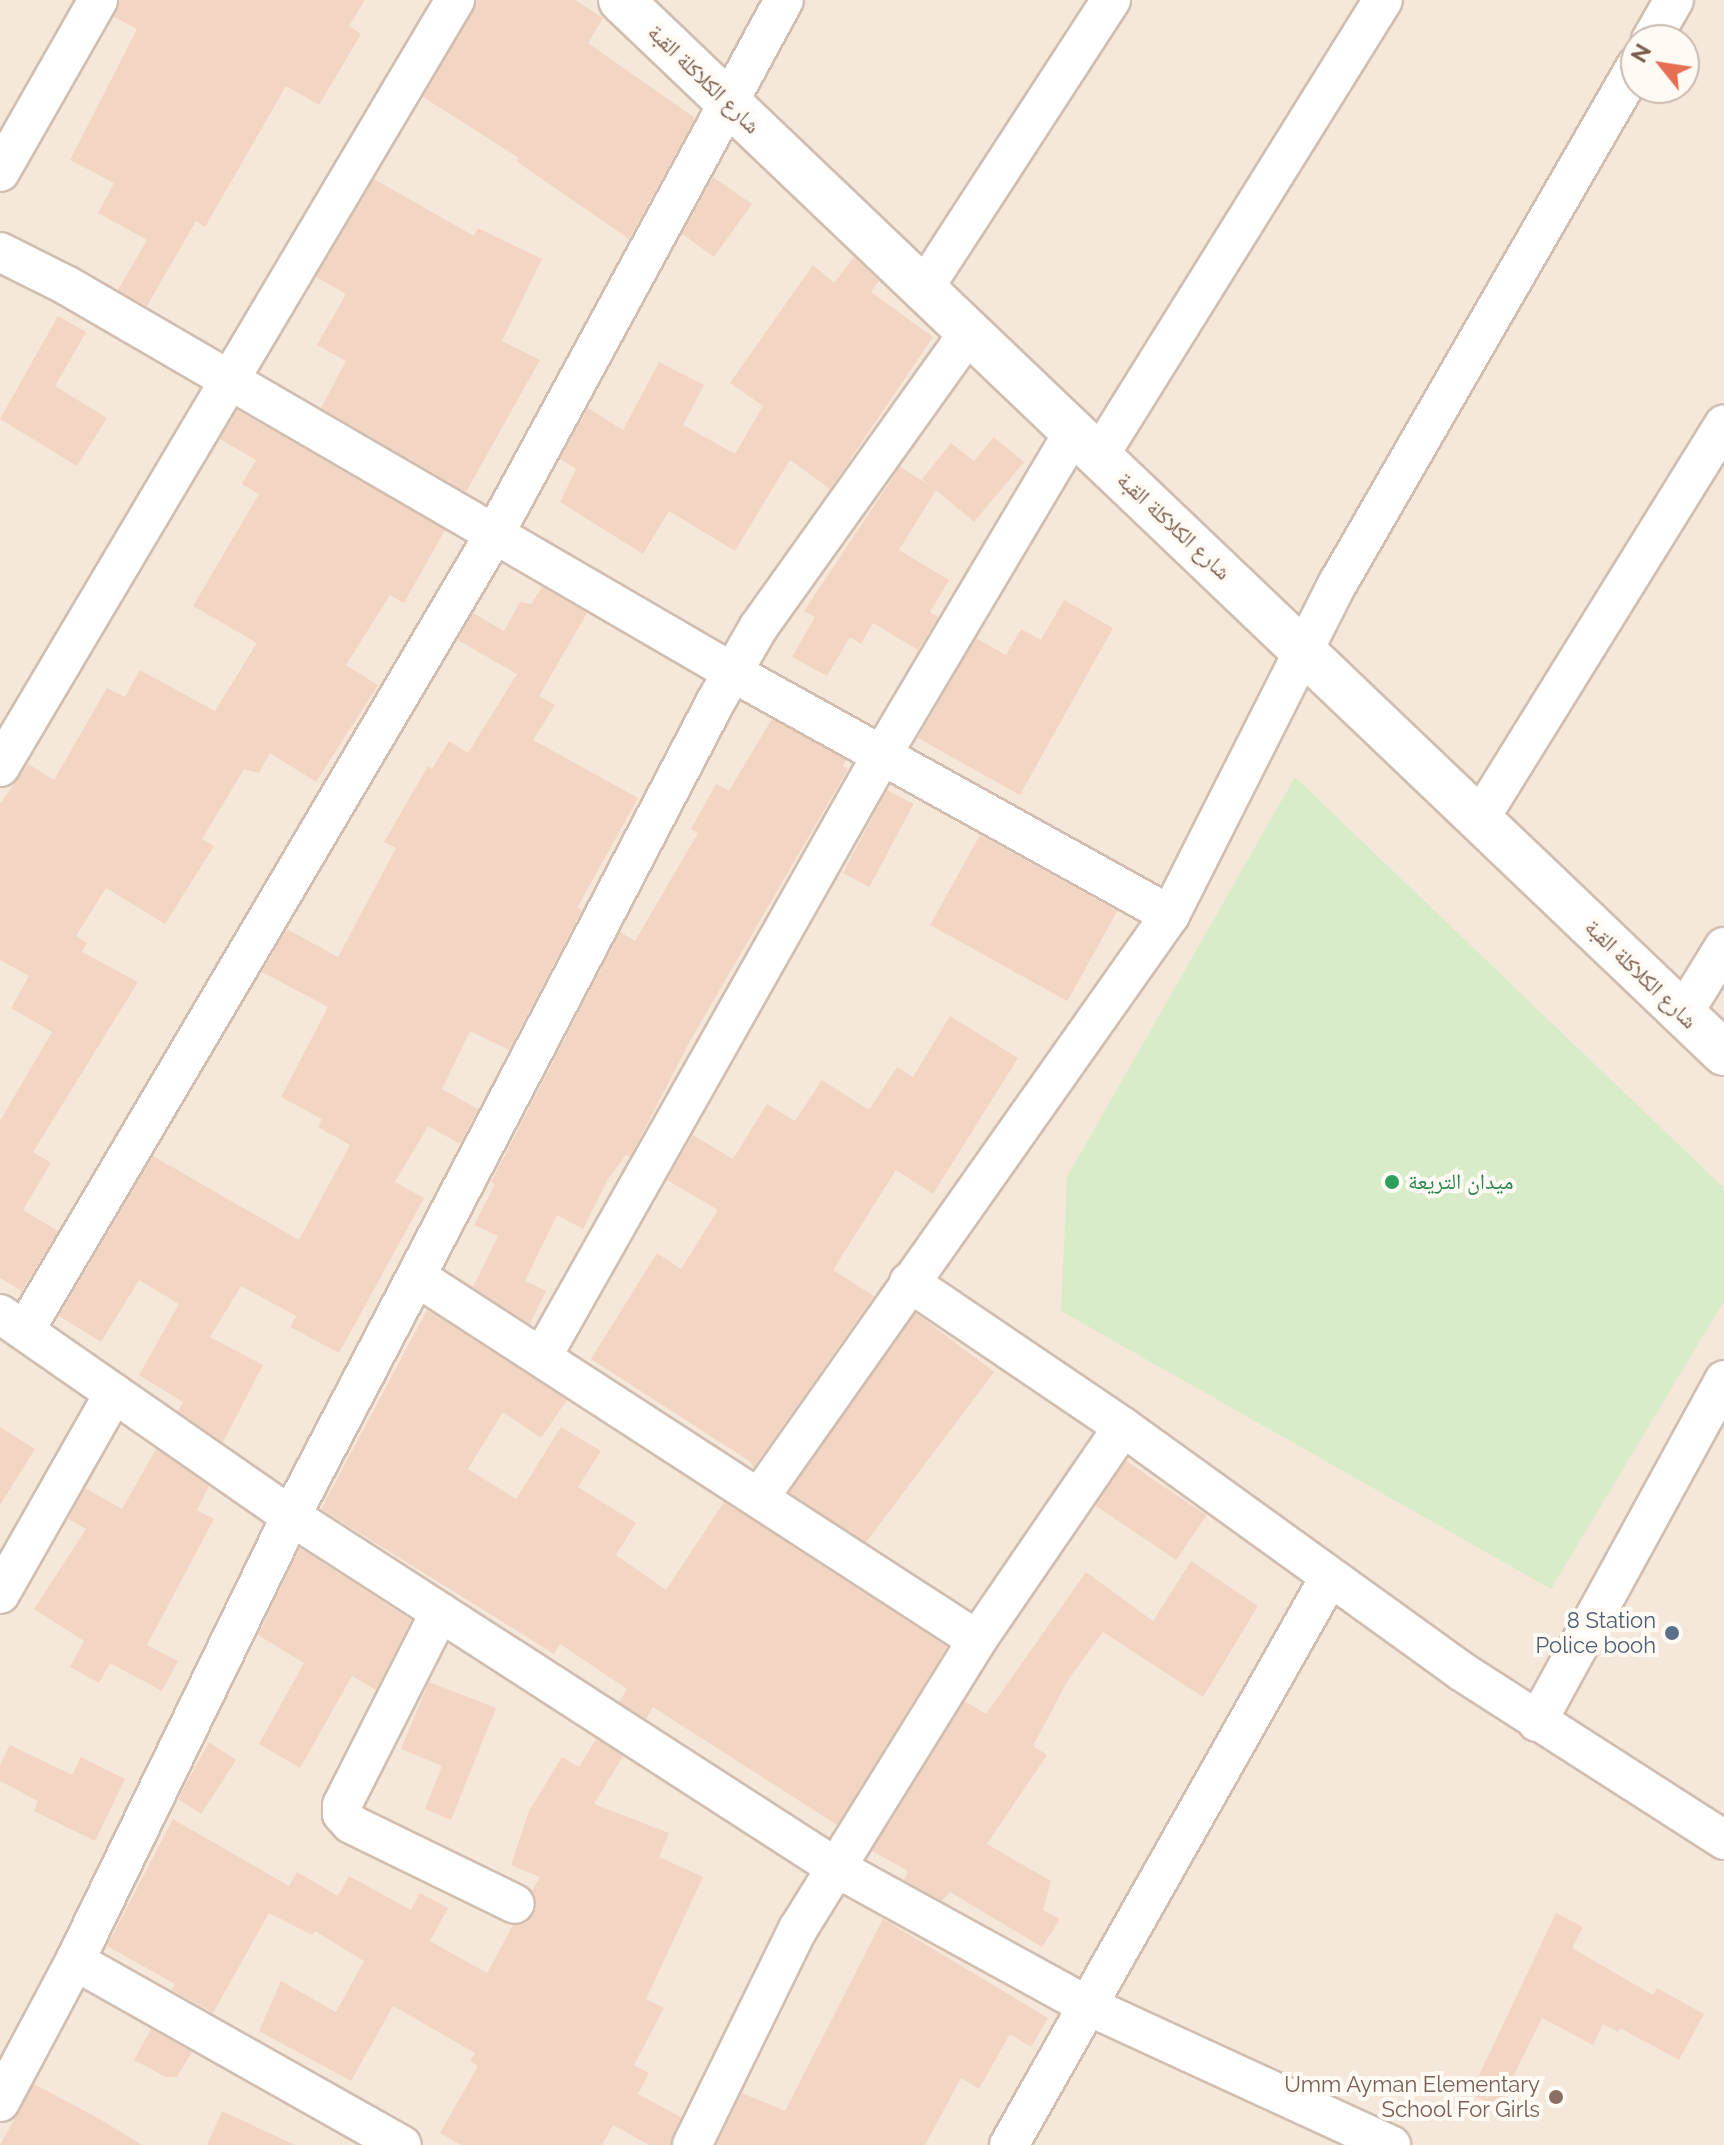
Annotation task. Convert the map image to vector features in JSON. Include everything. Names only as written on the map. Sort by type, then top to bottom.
[{"type":"street","points":[[0,172],[98,0]]},
{"type":"street","points":[[0,767],[455,0]]},
{"type":"street","name":"شارع الكلاكلة القبة","points":[[621,0],[922,291],[1305,648],[1724,1053]]},
{"type":"street","points":[[784,0],[495,533],[12,1322],[291,1516],[835,1867],[1086,2005],[1373,2141]]},
{"type":"street","points":[[922,291],[1111,0]]},
{"type":"street","points":[[543,1355],[883,753],[1383,0]]},
{"type":"street","points":[[1660,24],[1674,0]]},
{"type":"street","points":[[759,1498],[1170,915],[1305,648],[1620,94]]},
{"type":"street","points":[[0,252],[231,380],[732,672],[883,753],[1170,915]]},
{"type":"street","points":[[0,2102],[75,1961],[291,1516],[732,672],[968,334]]},
{"type":"street","points":[[1480,818],[1724,425]]},
{"type":"street","points":[[1682,1015],[1724,947]]},
{"type":"street","points":[[417,1277],[543,1355],[977,1640]]},
{"type":"street","points":[[909,1282],[1123,1427],[1329,1578],[1537,1722],[1724,1840]]},
{"type":"street","points":[[1537,1722],[1724,1380]]},
{"type":"street","points":[[0,1594],[114,1393]]},
{"type":"street","points":[[692,2145],[784,1956],[835,1867],[977,1640],[1123,1427]]},
{"type":"street","points":[[1009,2145],[1329,1578]]},
{"type":"street","points":[[440,1612],[342,1805],[342,1814],[351,1824],[515,1904]]},
{"type":"street","points":[[75,1961],[402,2145]]},
{"type":"shaded area","points":[[0,0],[1724,0],[1724,2145],[0,2145]]},
{"type":"green space","name":"ميدان التريعة","points":[[1295,777],[1724,1188],[1724,1301],[1551,1589],[1061,1311],[1067,1177]]},
{"type":"building","points":[[120,0],[365,0],[349,26],[361,34],[319,105],[286,86],[205,227],[196,221],[147,306],[118,290],[147,240],[98,213],[114,183],[70,160],[137,29],[114,17]]},
{"type":"building","points":[[477,0],[575,0],[603,18],[588,43],[695,118],[629,239],[516,161],[519,158],[423,97]]},
{"type":"building","points":[[713,177],[752,204],[714,257],[682,234]]},
{"type":"building","points":[[374,179],[474,236],[478,228],[542,259],[502,341],[540,360],[466,492],[321,408],[346,361],[317,345],[346,294],[316,277]]},
{"type":"building","points":[[854,257],[879,281],[871,292],[933,337],[830,489],[790,460],[735,551],[669,511],[643,554],[560,502],[576,469],[560,459],[588,408],[623,430],[659,362],[704,385],[683,425],[735,454],[763,406],[730,383],[813,265],[834,283]]},
{"type":"building","points":[[58,316],[86,332],[55,386],[107,418],[77,466],[0,419]]},
{"type":"building","points":[[237,410],[445,530],[404,603],[390,595],[346,665],[378,685],[316,782],[270,753],[259,773],[244,769],[202,839],[214,846],[165,924],[106,888],[76,936],[87,943],[82,952],[138,982],[33,1152],[51,1163],[23,1210],[58,1231],[22,1291],[0,1278],[0,1121],[52,1032],[11,1008],[29,976],[0,960],[0,804],[28,764],[54,780],[107,688],[125,697],[140,670],[215,711],[257,643],[193,606],[259,494],[242,484],[256,460],[220,439]]},
{"type":"building","points":[[994,437],[1024,462],[974,522],[936,490],[899,550],[949,580],[930,612],[938,617],[918,650],[873,623],[861,644],[850,637],[827,676],[792,657],[815,617],[804,611],[900,467],[931,486],[922,479],[951,443],[974,461]]},
{"type":"building","points":[[542,587],[587,613],[539,696],[555,705],[533,740],[638,798],[577,908],[582,910],[509,1050],[470,1031],[442,1089],[478,1109],[460,1144],[428,1126],[395,1182],[424,1198],[339,1353],[290,1327],[296,1316],[241,1286],[210,1337],[263,1365],[223,1442],[178,1411],[183,1402],[139,1375],[179,1304],[139,1280],[101,1342],[59,1316],[153,1156],[299,1240],[350,1145],[318,1127],[322,1119],[281,1097],[328,1007],[262,972],[287,929],[338,957],[396,848],[384,842],[428,766],[432,769],[449,741],[468,753],[517,674],[458,640],[473,613],[504,631],[520,602],[531,604]]},
{"type":"building","points":[[1064,600],[1113,628],[1020,795],[918,738],[976,638],[1006,655],[1021,629],[1041,640]]},
{"type":"building","points":[[772,719],[846,760],[843,766],[848,769],[690,1041],[630,1157],[626,1155],[608,1179],[583,1229],[557,1215],[525,1281],[546,1291],[530,1324],[473,1287],[498,1236],[474,1225],[495,1184],[491,1182],[620,932],[635,941],[698,833],[691,829],[716,784],[729,791]]},
{"type":"building","points":[[887,790],[913,804],[869,887],[843,873]]},
{"type":"building","points":[[980,835],[1117,911],[1067,1001],[930,925]]},
{"type":"building","points":[[950,1016],[1018,1058],[933,1194],[896,1170],[833,1270],[874,1296],[753,1468],[751,1462],[591,1359],[657,1253],[681,1269],[718,1210],[667,1180],[693,1135],[733,1159],[767,1104],[795,1121],[822,1080],[869,1110],[897,1067],[913,1077]]},
{"type":"building","points":[[427,1310],[567,1400],[541,1438],[503,1412],[468,1469],[516,1499],[561,1427],[601,1451],[578,1487],[636,1523],[616,1555],[666,1590],[724,1502],[947,1647],[837,1825],[653,1707],[646,1719],[619,1702],[627,1689],[560,1644],[554,1654],[321,1509]]},
{"type":"building","points":[[916,1313],[994,1372],[862,1547],[784,1488]]},
{"type":"building","points":[[0,1427],[35,1449],[0,1505]]},
{"type":"building","points":[[156,1449],[209,1486],[197,1510],[214,1519],[147,1645],[178,1661],[162,1691],[110,1663],[99,1683],[70,1667],[84,1641],[34,1609],[86,1529],[68,1519],[85,1488],[122,1509]]},
{"type":"building","points":[[1126,1461],[1206,1515],[1176,1560],[1096,1506]]},
{"type":"building","points":[[300,1548],[411,1620],[376,1690],[352,1676],[300,1768],[259,1744],[304,1663],[258,1635]]},
{"type":"building","points":[[1191,1561],[1258,1606],[1203,1697],[1103,1632],[1068,1680],[1033,1746],[1047,1755],[987,1844],[1051,1881],[1043,1910],[1060,1919],[1042,1947],[950,1892],[942,1901],[904,1880],[908,1871],[872,1851],[965,1701],[986,1714],[1086,1572],[1153,1621]]},
{"type":"building","points":[[429,1682],[496,1708],[451,1820],[425,1809],[442,1766],[401,1749]]},
{"type":"building","points":[[596,1739],[623,1756],[594,1804],[669,1833],[659,1857],[703,1877],[646,1999],[664,2008],[634,2065],[649,2073],[638,2094],[681,2117],[670,2145],[649,2145],[613,2125],[602,2145],[461,2145],[440,2133],[478,2066],[470,2061],[475,2053],[393,2006],[351,2081],[259,2031],[281,1981],[336,2012],[364,1961],[315,1931],[312,1935],[269,1913],[213,2013],[172,1990],[175,1984],[107,1946],[173,1819],[289,1886],[297,1872],[338,1896],[349,1876],[411,1910],[420,1893],[448,1908],[430,1941],[487,1973],[513,1925],[527,1923],[535,1913],[532,1891],[540,1877],[511,1865],[529,1811],[562,1757],[579,1767]]},
{"type":"building","points":[[209,1742],[236,1760],[201,1814],[178,1799]]},
{"type":"building","points":[[10,1745],[72,1775],[81,1757],[125,1779],[95,1841],[34,1811],[38,1801],[0,1781],[0,1765]]},
{"type":"building","points":[[1556,1913],[1583,1927],[1572,1948],[1653,1995],[1657,1988],[1704,2014],[1679,2060],[1620,2028],[1618,2032],[1603,2024],[1593,2045],[1542,2018],[1498,2107],[1470,2094]]},
{"type":"building","points":[[883,1919],[1048,2018],[1031,2047],[1010,2034],[979,2089],[961,2078],[925,2145],[716,2145],[742,2093],[785,2111]]},
{"type":"building","points":[[151,2029],[192,2052],[177,2077],[166,2077],[134,2060]]},
{"type":"building","points":[[34,2084],[98,2118],[142,2145],[0,2145]]},
{"type":"building","points":[[222,2111],[295,2145],[207,2145]]},
{"type":"place","name":"ميدان التريعة","points":[[1392,1182]]},
{"type":"place","name":"8 Station Police booh","points":[[1672,1633]]},
{"type":"place","name":"Umm Ayman Elementary School For Girls","points":[[1556,2097]]}]
